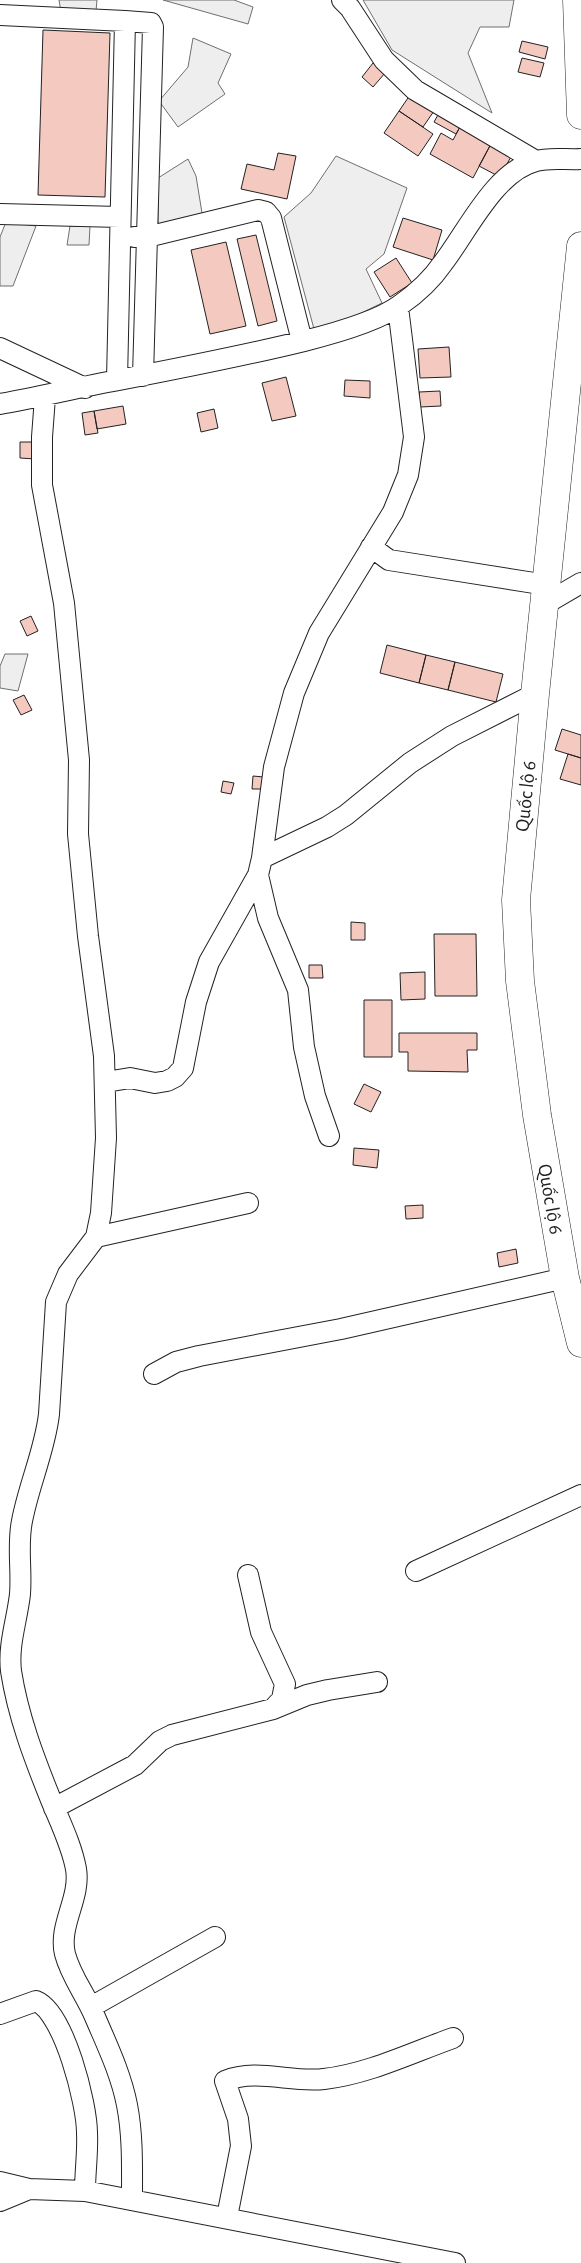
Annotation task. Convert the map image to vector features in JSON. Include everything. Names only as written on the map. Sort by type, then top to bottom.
[{"type":"highway","points":[[577,0],[581,116]]},
{"type":"highway","name":"Quốc lộ 6","points":[[581,246],[546,595],[534,694],[516,900],[520,981],[535,1105],[565,1278],[581,1344]]},
{"type":"street","points":[[342,0],[350,8],[384,60],[415,90],[536,161]]},
{"type":"street","points":[[0,15],[147,21],[153,27],[143,376]]},
{"type":"street","points":[[117,380],[125,21]]},
{"type":"street","points":[[0,404],[45,397],[117,380],[244,356],[336,332],[398,307],[413,295],[442,265],[488,199],[514,171],[536,161],[581,159]]},
{"type":"street","points":[[120,238],[147,237],[258,210],[266,212],[271,218],[302,341]]},
{"type":"street","points":[[0,214],[120,217]]},
{"type":"street","points":[[329,1136],[315,1096],[304,1048],[298,990],[268,918],[260,867],[274,767],[294,693],[319,633],[393,512],[408,475],[413,444],[398,307]]},
{"type":"street","points":[[0,348],[85,388]]},
{"type":"street","points":[[45,397],[42,437],[42,485],[64,603],[79,760],[78,834],[106,1082],[105,1167],[101,1213],[96,1237],[68,1274],[56,1302],[48,1422],[22,1518],[20,1594],[11,1639],[12,1673],[28,1743],[70,1848],[76,1871],[74,1895],[64,1930],[64,1952],[70,1970],[91,2008],[119,2076],[127,2104],[131,2134],[132,2199]]},
{"type":"street","points":[[371,547],[389,560],[546,595],[581,583]]},
{"type":"street","points":[[106,1082],[130,1078],[155,1083],[167,1081],[175,1077],[183,1068],[196,1002],[209,962],[260,867],[346,815],[410,763],[452,736],[534,694]]},
{"type":"street","points":[[96,1237],[248,1203]]},
{"type":"street","points":[[154,1374],[176,1362],[199,1356],[341,1329],[565,1278]]},
{"type":"street","points":[[416,1571],[581,1494]]},
{"type":"street","points":[[248,1575],[261,1632],[285,1684],[282,1699],[273,1709]]},
{"type":"street","points":[[54,1808],[135,1765],[160,1741],[172,1735],[273,1709],[307,1695],[377,1682]]},
{"type":"street","points":[[91,2008],[215,1937]]},
{"type":"street","points":[[0,2014],[36,2001],[43,2004],[52,2015],[64,2040],[84,2103],[87,2132],[85,2191]]},
{"type":"street","points":[[227,2217],[241,2146],[238,2119],[225,2082],[245,2075],[323,2079],[377,2066],[453,2038]]},
{"type":"street","points":[[0,2182],[29,2189],[85,2191],[132,2199],[227,2217],[426,2261],[455,2263]]},
{"type":"street","points":[[0,2201],[29,2189]]},
{"type":"shaded area","points":[[59,0],[97,0],[96,11],[61,12]]},
{"type":"shaded area","points":[[163,0],[234,0],[253,7],[248,24]]},
{"type":"shaded area","points":[[363,0],[514,0],[509,27],[480,27],[468,53],[492,113],[392,50]]},
{"type":"shaded area","points":[[193,38],[231,54],[218,83],[225,94],[178,127],[159,101],[188,67]]},
{"type":"shaded area","points":[[336,156],[407,188],[384,254],[366,269],[382,303],[345,321],[314,329],[284,217],[311,193]]},
{"type":"shaded area","points":[[188,159],[196,176],[202,213],[158,226],[158,178]]},
{"type":"shaded area","points":[[6,222],[36,226],[13,286],[0,286],[0,237]]},
{"type":"shaded area","points":[[70,226],[90,226],[89,245],[67,245]]},
{"type":"shaded area","points":[[5,654],[28,654],[18,691],[0,688],[0,666]]},
{"type":"building","points":[[43,30],[110,33],[105,197],[38,195]]},
{"type":"building","points":[[522,41],[548,47],[545,59],[519,52]]},
{"type":"building","points":[[522,58],[544,63],[540,77],[518,72]]},
{"type":"building","points":[[373,63],[385,73],[373,87],[362,77]]},
{"type":"building","points":[[410,95],[434,111],[423,127],[399,111]]},
{"type":"building","points":[[399,111],[433,134],[418,156],[384,133]]},
{"type":"building","points":[[439,113],[461,125],[456,134],[434,122]]},
{"type":"building","points":[[461,125],[492,142],[473,178],[430,154],[441,133],[453,140]]},
{"type":"building","points":[[492,142],[513,153],[500,177],[479,166]]},
{"type":"building","points":[[278,153],[296,156],[287,199],[241,189],[247,164],[274,170]]},
{"type":"building","points":[[403,218],[442,230],[433,260],[393,247]]},
{"type":"building","points":[[256,235],[277,321],[258,326],[237,239]]},
{"type":"building","points":[[226,242],[246,326],[210,334],[191,250]]},
{"type":"building","points":[[396,258],[412,283],[390,297],[374,272]]},
{"type":"building","points":[[449,347],[451,377],[420,378],[418,349]]},
{"type":"building","points":[[286,377],[296,416],[272,421],[262,383]]},
{"type":"building","points":[[345,380],[370,381],[370,398],[344,396]]},
{"type":"building","points":[[440,391],[441,406],[420,407],[419,392]]},
{"type":"building","points":[[123,406],[126,424],[97,429],[94,411]]},
{"type":"building","points":[[214,409],[218,428],[201,432],[197,413]]},
{"type":"building","points":[[94,411],[98,433],[85,435],[82,413]]},
{"type":"building","points":[[20,442],[37,442],[36,459],[20,458]]},
{"type":"building","points":[[31,616],[38,631],[27,636],[20,621]]},
{"type":"building","points":[[387,645],[426,655],[419,683],[380,673]]},
{"type":"building","points":[[426,655],[455,662],[448,690],[419,683]]},
{"type":"building","points":[[455,662],[503,674],[496,702],[448,690]]},
{"type":"building","points":[[24,695],[32,710],[21,715],[13,700]]},
{"type":"building","points":[[562,729],[581,735],[581,758],[555,750]]},
{"type":"building","points":[[568,754],[581,758],[581,785],[560,779]]},
{"type":"building","points":[[253,776],[264,777],[263,789],[252,789]]},
{"type":"building","points":[[223,781],[234,783],[231,794],[221,792]]},
{"type":"building","points":[[351,922],[365,923],[365,940],[351,940]]},
{"type":"building","points":[[434,934],[476,934],[477,996],[435,996]]},
{"type":"building","points":[[309,965],[322,965],[323,978],[309,978]]},
{"type":"building","points":[[425,972],[425,999],[401,1000],[400,973]]},
{"type":"building","points":[[364,1000],[392,1000],[392,1057],[364,1057]]},
{"type":"building","points":[[399,1033],[477,1033],[477,1050],[467,1050],[468,1072],[408,1071],[408,1052],[399,1052]]},
{"type":"building","points":[[364,1084],[381,1092],[371,1112],[354,1104]]},
{"type":"building","points":[[354,1148],[379,1150],[377,1168],[353,1165]]},
{"type":"building","points":[[423,1205],[423,1218],[406,1219],[405,1206]]},
{"type":"building","points":[[516,1249],[518,1263],[499,1267],[497,1253]]}]
